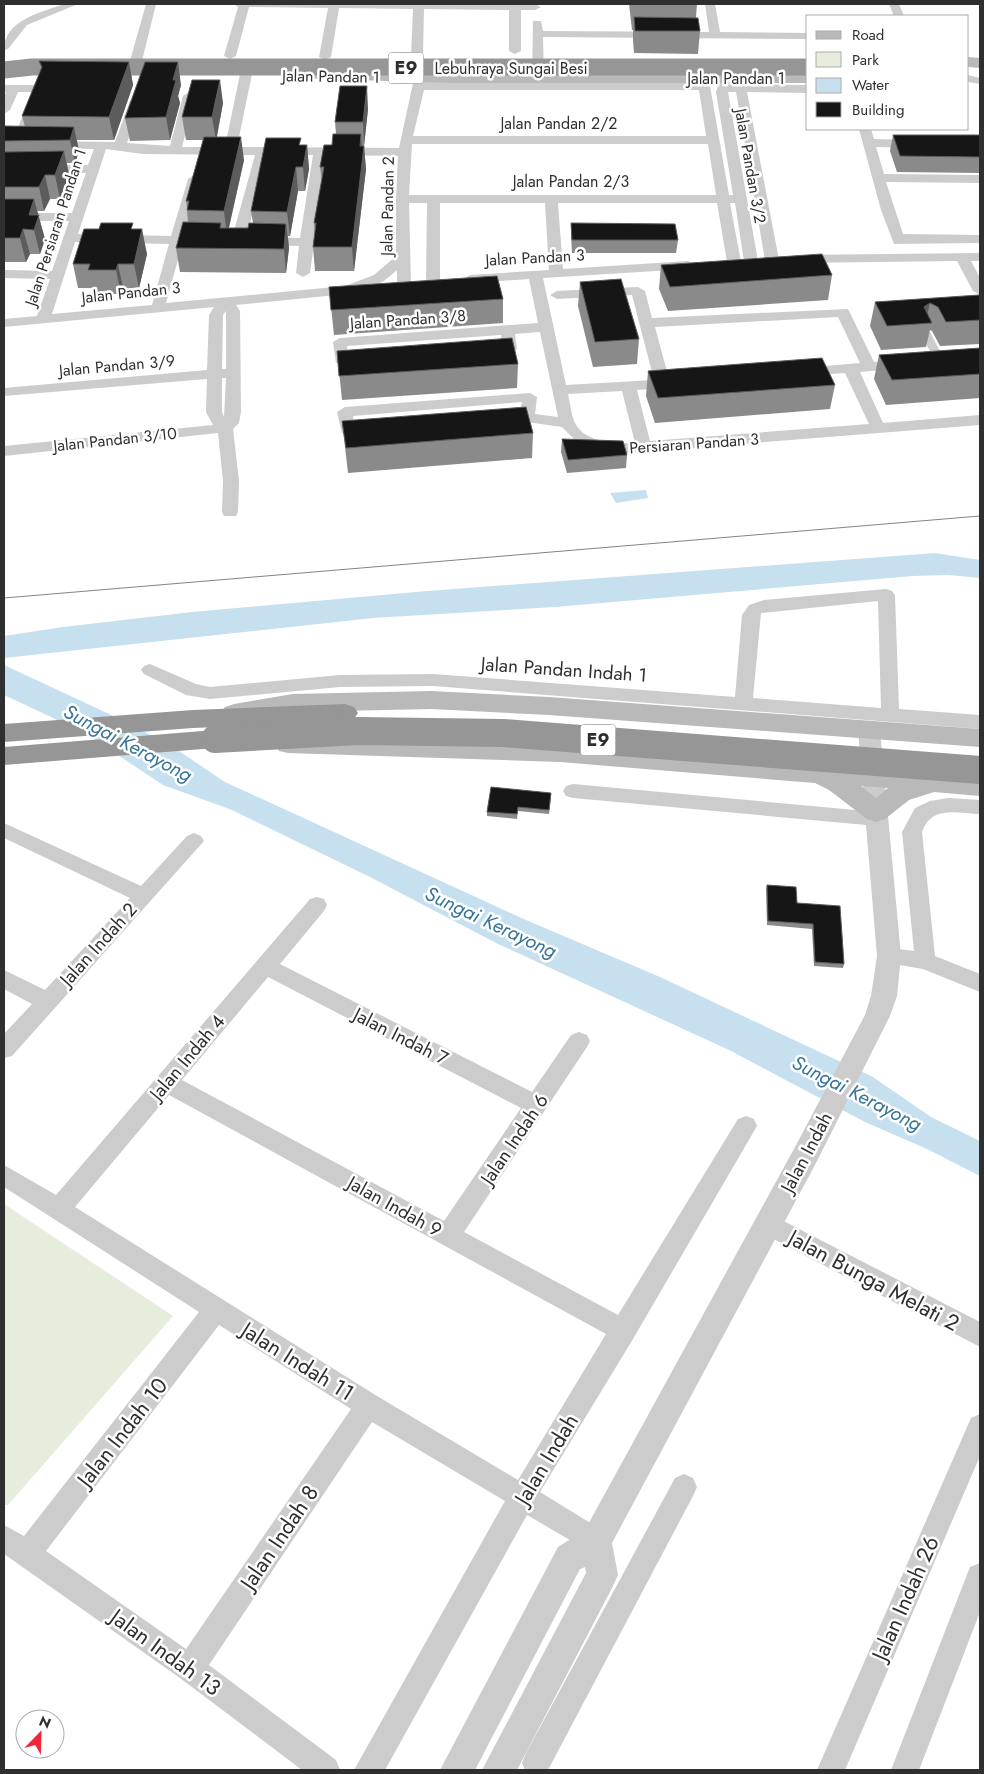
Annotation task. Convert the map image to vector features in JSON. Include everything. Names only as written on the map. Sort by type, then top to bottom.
[{"type":"highway","name":"Lebuhraya Sungai Besi","points":[[7,75],[32,67],[806,67]]},
{"type":"highway","name":"Lebuhraya Sungai Besi","points":[[7,75],[806,73]]},
{"type":"highway","name":"E9","points":[[4,734],[189,720],[345,713],[425,713],[532,718],[980,754]]},
{"type":"highway","name":"E9","points":[[4,756],[346,730],[447,730],[980,770]]},
{"type":"main road","name":"Jalan Pandan 1","points":[[7,75],[136,61],[412,77]]},
{"type":"main road","name":"Jalan Pandan 1","points":[[7,75],[246,74],[374,78],[538,71],[701,76],[806,62]]},
{"type":"main road","name":"Jalan Pandan 1","points":[[701,76],[731,85],[806,78]]},
{"type":"main road","points":[[189,720],[293,703],[550,698],[814,725],[980,738]]},
{"type":"main road","points":[[814,725],[831,740],[834,756],[832,763],[824,770],[814,774]]},
{"type":"main road","points":[[933,735],[922,745],[921,761],[931,777],[939,783]]},
{"type":"main road","points":[[215,739],[324,747],[448,748],[542,752],[980,786]]},
{"type":"main road","points":[[814,774],[838,783],[877,815],[900,793],[913,787],[939,783]]},
{"type":"street","points":[[4,47],[23,23],[73,4]]},
{"type":"street","points":[[136,61],[151,4]]},
{"type":"street","points":[[239,4],[535,5],[538,34],[538,71]]},
{"type":"street","points":[[230,56],[244,4]]},
{"type":"street","points":[[325,56],[334,4]]},
{"type":"street","points":[[710,4],[715,35]]},
{"type":"street","points":[[419,6],[412,77],[701,76],[734,262]]},
{"type":"street","points":[[515,6],[515,51]]},
{"type":"street","points":[[538,34],[806,36]]},
{"type":"street","points":[[230,150],[246,74]]},
{"type":"street","points":[[4,110],[7,75],[39,89],[10,144]]},
{"type":"street","name":"Jalan Pandan 2","points":[[408,128],[403,122],[412,77]]},
{"type":"street","name":"Jalan Pandan 2","points":[[404,285],[402,199],[408,128],[412,123],[412,77]]},
{"type":"street","points":[[120,146],[141,85]]},
{"type":"street","points":[[731,85],[806,89]]},
{"type":"street","name":"Jalan Pandan 3/2","points":[[731,85],[740,199],[751,261]]},
{"type":"street","name":"Jalan Pandan 3/2","points":[[731,85],[772,260]]},
{"type":"street","points":[[175,150],[192,86]]},
{"type":"street","points":[[865,130],[899,240],[908,245],[910,257]]},
{"type":"street","name":"Jalan Pandan 2/2","points":[[10,144],[120,146],[143,150],[175,150],[200,159],[230,150],[320,151],[406,146],[713,140]]},
{"type":"street","points":[[869,143],[934,144]]},
{"type":"street","name":"Jalan Persiaran Pandan 1","points":[[43,319],[101,146]]},
{"type":"street","points":[[227,235],[262,151]]},
{"type":"street","points":[[303,273],[320,151]]},
{"type":"street","points":[[158,307],[200,159]]},
{"type":"street","points":[[4,170],[93,169]]},
{"type":"street","points":[[879,178],[980,179]]},
{"type":"street","name":"Jalan Pandan 2/3","points":[[402,199],[740,199]]},
{"type":"street","points":[[350,290],[379,278],[404,256],[412,275],[440,282],[434,199]]},
{"type":"street","points":[[551,199],[556,274]]},
{"type":"street","points":[[4,217],[77,217]]},
{"type":"street","points":[[69,238],[178,235],[307,237]]},
{"type":"street","points":[[896,257],[893,244],[899,240],[980,239]]},
{"type":"street","points":[[720,263],[896,257],[980,257]]},
{"type":"street","points":[[962,257],[980,291]]},
{"type":"street","name":"Jalan Pandan 3","points":[[4,323],[225,300],[440,282],[703,264]]},
{"type":"street","points":[[4,274],[57,275]]},
{"type":"street","points":[[527,417],[530,397],[344,412],[347,430],[527,417],[567,423],[535,275]]},
{"type":"street","points":[[557,295],[638,291],[663,384]]},
{"type":"street","points":[[225,428],[231,423],[233,412],[233,311],[225,300],[216,315],[214,412],[225,428],[231,481],[230,512]]},
{"type":"street","points":[[647,323],[843,312],[869,368]]},
{"type":"street","points":[[4,336],[216,315]]},
{"type":"street","name":"Jalan Pandan 3/8","points":[[371,358],[341,360],[340,342],[546,327]]},
{"type":"street","points":[[485,351],[510,349],[507,329]]},
{"type":"street","points":[[924,332],[940,361]]},
{"type":"street","points":[[792,373],[956,360]]},
{"type":"street","points":[[851,369],[878,428]]},
{"type":"street","name":"Jalan Pandan 3/9","points":[[4,392],[233,373]]},
{"type":"street","points":[[561,390],[693,381]]},
{"type":"street","points":[[628,385],[644,447]]},
{"type":"street","name":"Persiaran Pandan 3","points":[[567,423],[578,436],[594,444],[616,449],[980,420]]},
{"type":"street","name":"Jalan Pandan 3/10","points":[[4,451],[225,428]]},
{"type":"street","points":[[744,704],[751,615],[755,609],[764,606],[886,595],[890,713]]},
{"type":"street","name":"Jalan Pandan Indah 1","points":[[150,670],[192,690],[210,693],[340,681],[433,680],[550,698],[744,704],[890,713],[980,722]]},
{"type":"street","name":"Jalan Indah","points":[[457,1770],[569,1558],[596,1540],[804,1156],[860,1048],[884,996],[889,956],[869,730]]},
{"type":"street","points":[[574,791],[877,815]]},
{"type":"street","points":[[925,962],[912,832],[915,820],[927,808],[942,805],[980,808]]},
{"type":"street","points":[[4,830],[142,895]]},
{"type":"street","name":"Jalan Indah 2","points":[[4,1049],[142,895],[194,842]]},
{"type":"street","name":"Jalan Indah 4","points":[[58,1210],[317,905]]},
{"type":"street","points":[[889,956],[925,962],[980,983]]},
{"type":"street","name":"Jalan Indah 7","points":[[265,966],[536,1105]]},
{"type":"street","points":[[4,979],[47,1001]]},
{"type":"street","name":"Jalan Indah 6","points":[[448,1236],[579,1041]]},
{"type":"street","name":"Jalan Indah 9","points":[[166,1082],[624,1331]]},
{"type":"street","name":"Jalan Indah","points":[[369,1770],[522,1497],[624,1331],[746,1126]]},
{"type":"street","name":"Jalan Indah 11","points":[[4,1176],[368,1405],[596,1540]]},
{"type":"street","name":"Jalan Bunga Melati 2","points":[[768,1224],[980,1335]]},
{"type":"street","name":"Jalan Indah 10","points":[[28,1553],[216,1310]]},
{"type":"street","name":"Jalan Indah 8","points":[[190,1668],[368,1405]]},
{"type":"street","name":"Jalan Indah 26","points":[[831,1770],[898,1612],[980,1427]]},
{"type":"street","points":[[523,1763],[684,1487]]},
{"type":"street","name":"Jalan Indah 13","points":[[4,1538],[190,1668],[326,1770]]},
{"type":"street","points":[[523,1763],[602,1575],[596,1540]]},
{"type":"street","points":[[905,1770],[980,1577]]},
{"type":"green space","points":[[4,1204],[173,1316],[8,1505],[4,1505]]},
{"type":"water","points":[[646,490],[648,498],[616,503],[610,493]]},
{"type":"water","points":[[935,553],[980,560],[980,578],[948,575],[913,576],[555,607],[373,618],[4,658],[4,636],[192,612],[427,591]]},
{"type":"water","name":"Sungai Kerayong","points":[[4,665],[120,719],[173,747],[225,782],[526,920],[660,977],[873,1077],[931,1117],[980,1141],[980,1176],[927,1149],[865,1122],[729,1050],[498,944],[370,877],[232,810],[163,785],[83,732],[4,695]]},
{"type":"building","points":[[634,17],[698,18],[700,31],[635,31]]},
{"type":"building","points":[[39,61],[129,62],[109,117],[22,116],[42,67]]},
{"type":"building","points":[[145,62],[178,62],[173,80],[176,80],[166,117],[125,118]]},
{"type":"building","points":[[192,80],[220,80],[212,117],[182,117]]},
{"type":"building","points":[[340,86],[367,86],[363,122],[335,122]]},
{"type":"building","points":[[4,126],[74,127],[70,140],[4,141]]},
{"type":"building","points":[[333,134],[361,134],[360,146],[364,146],[352,247],[313,247],[316,223],[314,223],[324,167],[320,167],[324,145],[332,145]]},
{"type":"building","points":[[893,135],[980,135],[980,157],[900,156]]},
{"type":"building","points":[[204,137],[241,137],[224,211],[187,210],[189,201],[186,201]]},
{"type":"building","points":[[266,138],[301,138],[299,145],[307,145],[303,167],[296,167],[287,212],[251,211]]},
{"type":"building","points":[[64,151],[55,175],[45,175],[39,187],[4,187],[4,152]]},
{"type":"building","points":[[4,199],[34,199],[29,215],[39,215],[34,230],[23,229],[20,238],[4,238]]},
{"type":"building","points":[[183,222],[221,223],[220,228],[248,228],[249,223],[286,224],[284,249],[176,248]]},
{"type":"building","points":[[101,223],[133,223],[131,229],[142,229],[134,264],[118,264],[116,270],[88,270],[90,264],[73,264],[84,229],[99,229]]},
{"type":"building","points":[[571,223],[675,224],[678,240],[572,240]]},
{"type":"building","points":[[822,254],[832,275],[670,287],[661,265]]},
{"type":"building","points":[[497,276],[503,299],[331,310],[329,287]]},
{"type":"building","points":[[621,279],[639,339],[595,342],[580,282]]},
{"type":"building","points":[[979,295],[980,320],[946,322],[938,307],[930,303],[924,307],[932,323],[887,326],[875,302]]},
{"type":"building","points":[[512,338],[518,364],[339,376],[337,351]]},
{"type":"building","points":[[980,348],[980,374],[892,380],[879,355]]},
{"type":"building","points":[[822,358],[835,385],[658,398],[648,371]]},
{"type":"building","points":[[526,407],[533,433],[346,448],[342,421]]},
{"type":"building","points":[[562,439],[623,441],[627,455],[568,460]]},
{"type":"building","points":[[491,787],[551,793],[549,810],[518,807],[517,814],[487,812]]},
{"type":"building","points":[[767,885],[796,887],[797,903],[840,906],[844,964],[815,962],[813,924],[768,921]]},
{"type":"tram line","points":[[4,598],[980,516]]}]
